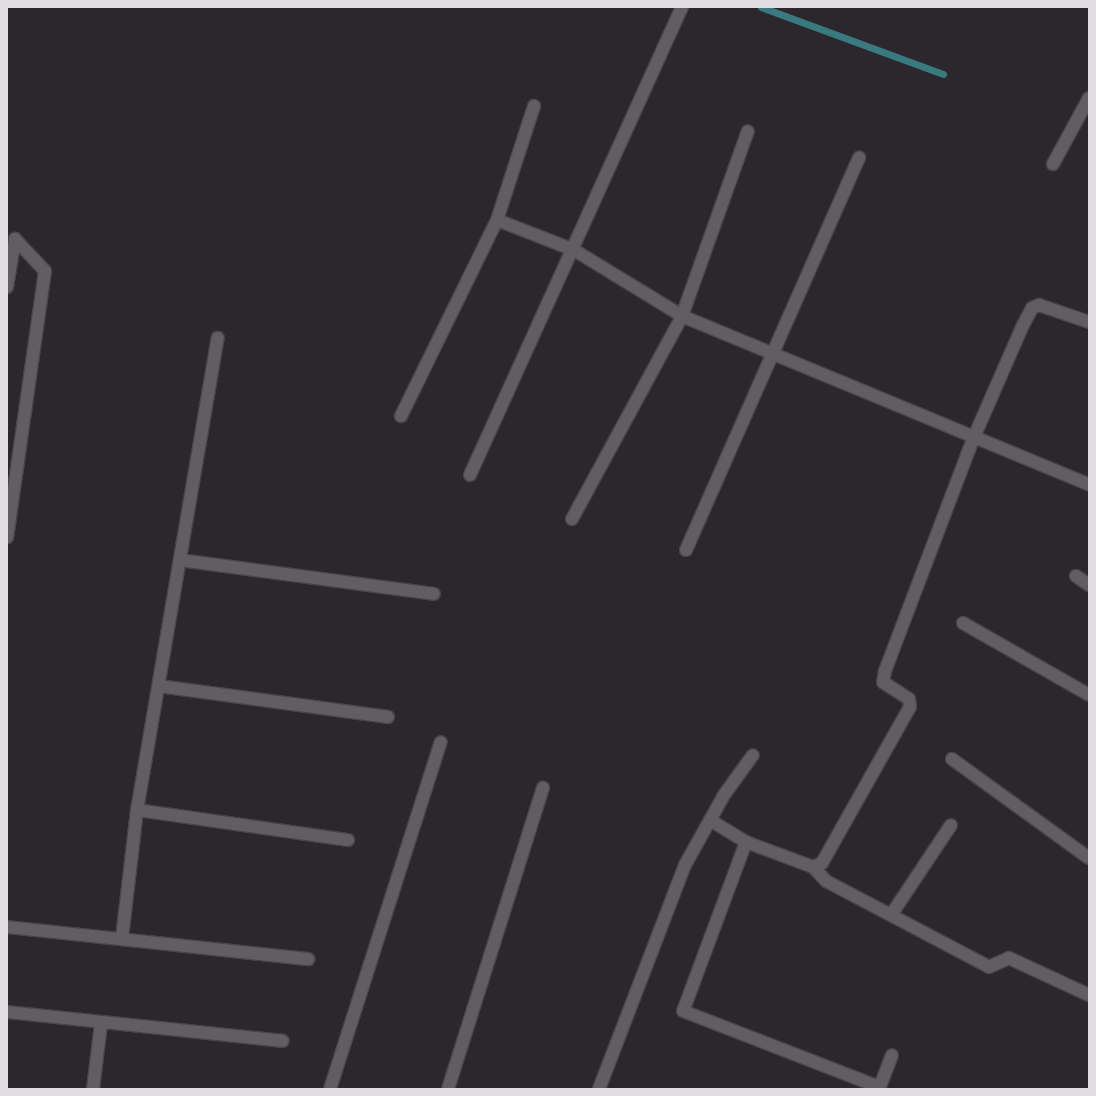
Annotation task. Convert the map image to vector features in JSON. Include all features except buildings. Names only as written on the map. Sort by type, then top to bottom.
[{"type":"street","points":[[470,475],[574,250],[682,7]]},
{"type":"street","points":[[1053,164],[1089,98]]},
{"type":"street","points":[[401,416],[497,220],[534,106]]},
{"type":"street","points":[[572,519],[682,316],[748,131]]},
{"type":"street","points":[[686,550],[859,157]]},
{"type":"street","points":[[497,220],[574,250],[682,316],[1089,485]]},
{"type":"street","points":[[7,287],[15,239],[45,271],[7,537]]},
{"type":"street","points":[[814,867],[822,863],[910,707],[909,699],[883,682],[885,671],[999,374],[1032,308],[1039,305],[1089,322]]},
{"type":"street","points":[[122,938],[137,810],[218,338]]},
{"type":"street","points":[[180,560],[434,594]]},
{"type":"street","points":[[1076,576],[1089,585]]},
{"type":"street","points":[[963,623],[1089,695]]},
{"type":"street","points":[[159,686],[388,717]]},
{"type":"street","points":[[330,1089],[440,742]]},
{"type":"street","points":[[599,1089],[685,865],[724,795],[754,755]]},
{"type":"street","points":[[952,759],[1089,858]]},
{"type":"street","points":[[448,1089],[543,788]]},
{"type":"street","points":[[137,810],[348,840]]},
{"type":"street","points":[[710,820],[746,842],[814,867],[826,881],[989,967],[1009,958],[1089,995]]},
{"type":"street","points":[[891,915],[951,825]]},
{"type":"street","points":[[746,842],[683,1010],[879,1088],[892,1055]]},
{"type":"street","points":[[7,928],[122,938],[308,959]]},
{"type":"street","points":[[7,1012],[101,1024],[282,1041]]},
{"type":"street","points":[[93,1089],[101,1024]]},
{"type":"waterway","points":[[761,7],[943,74]]}]
